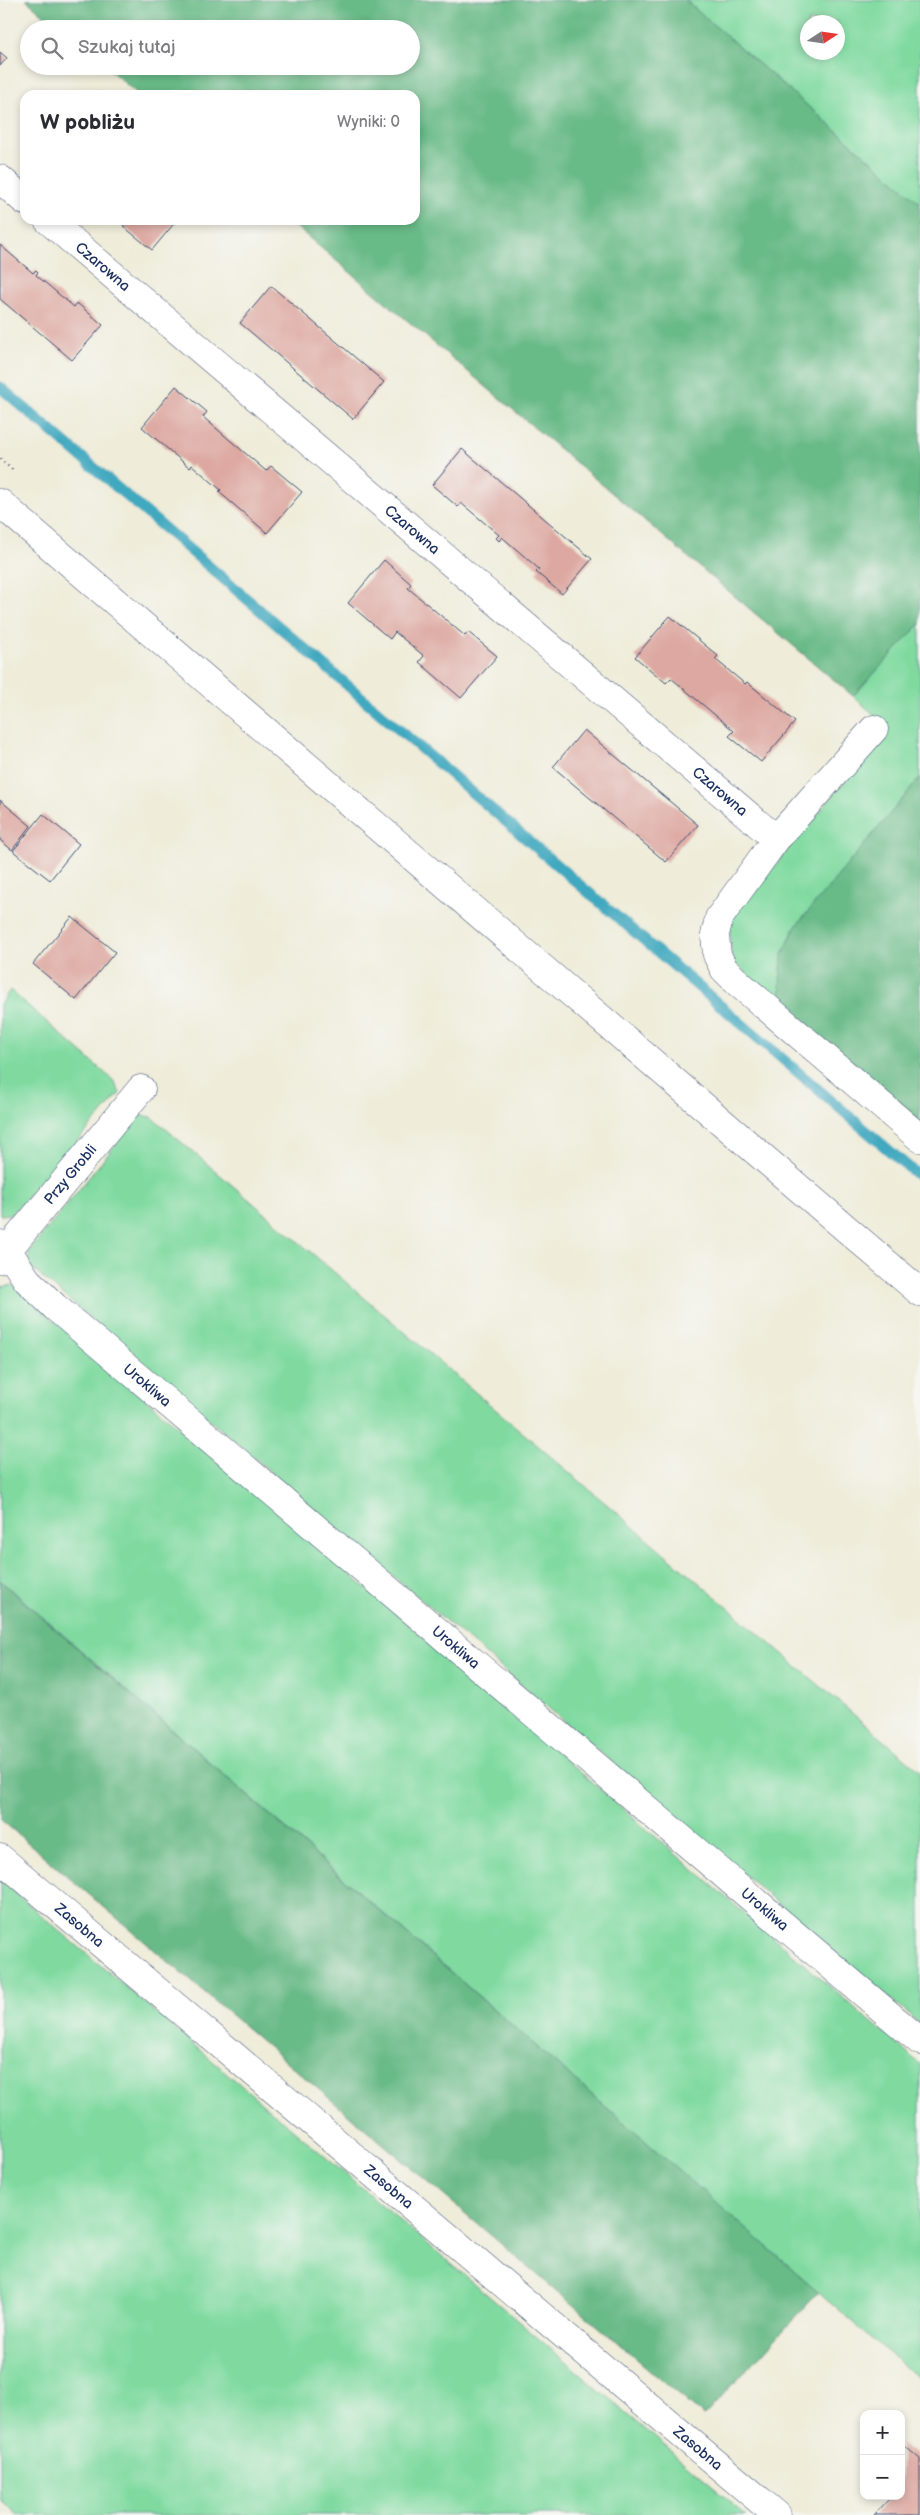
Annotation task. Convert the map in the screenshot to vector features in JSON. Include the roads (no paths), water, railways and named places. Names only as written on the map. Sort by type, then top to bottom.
[{"type":"street","points":[[0,179],[20,196]]},
{"type":"street","name":"Czarowna","points":[[54,225],[776,839]]},
{"type":"street","points":[[0,503],[920,1292]]},
{"type":"street","points":[[874,729],[776,839],[718,918],[715,935],[717,955],[724,969],[737,982],[920,1138]]},
{"type":"street","name":"Przy Grobli","points":[[3,1252],[141,1089]]},
{"type":"street","name":"Urokliwa","points":[[3,1252],[27,1280],[55,1307],[920,2042]]},
{"type":"street","name":"Zasobna","points":[[0,1858],[777,2515]]},
{"type":"waterway","points":[[0,387],[920,1177]]}]
